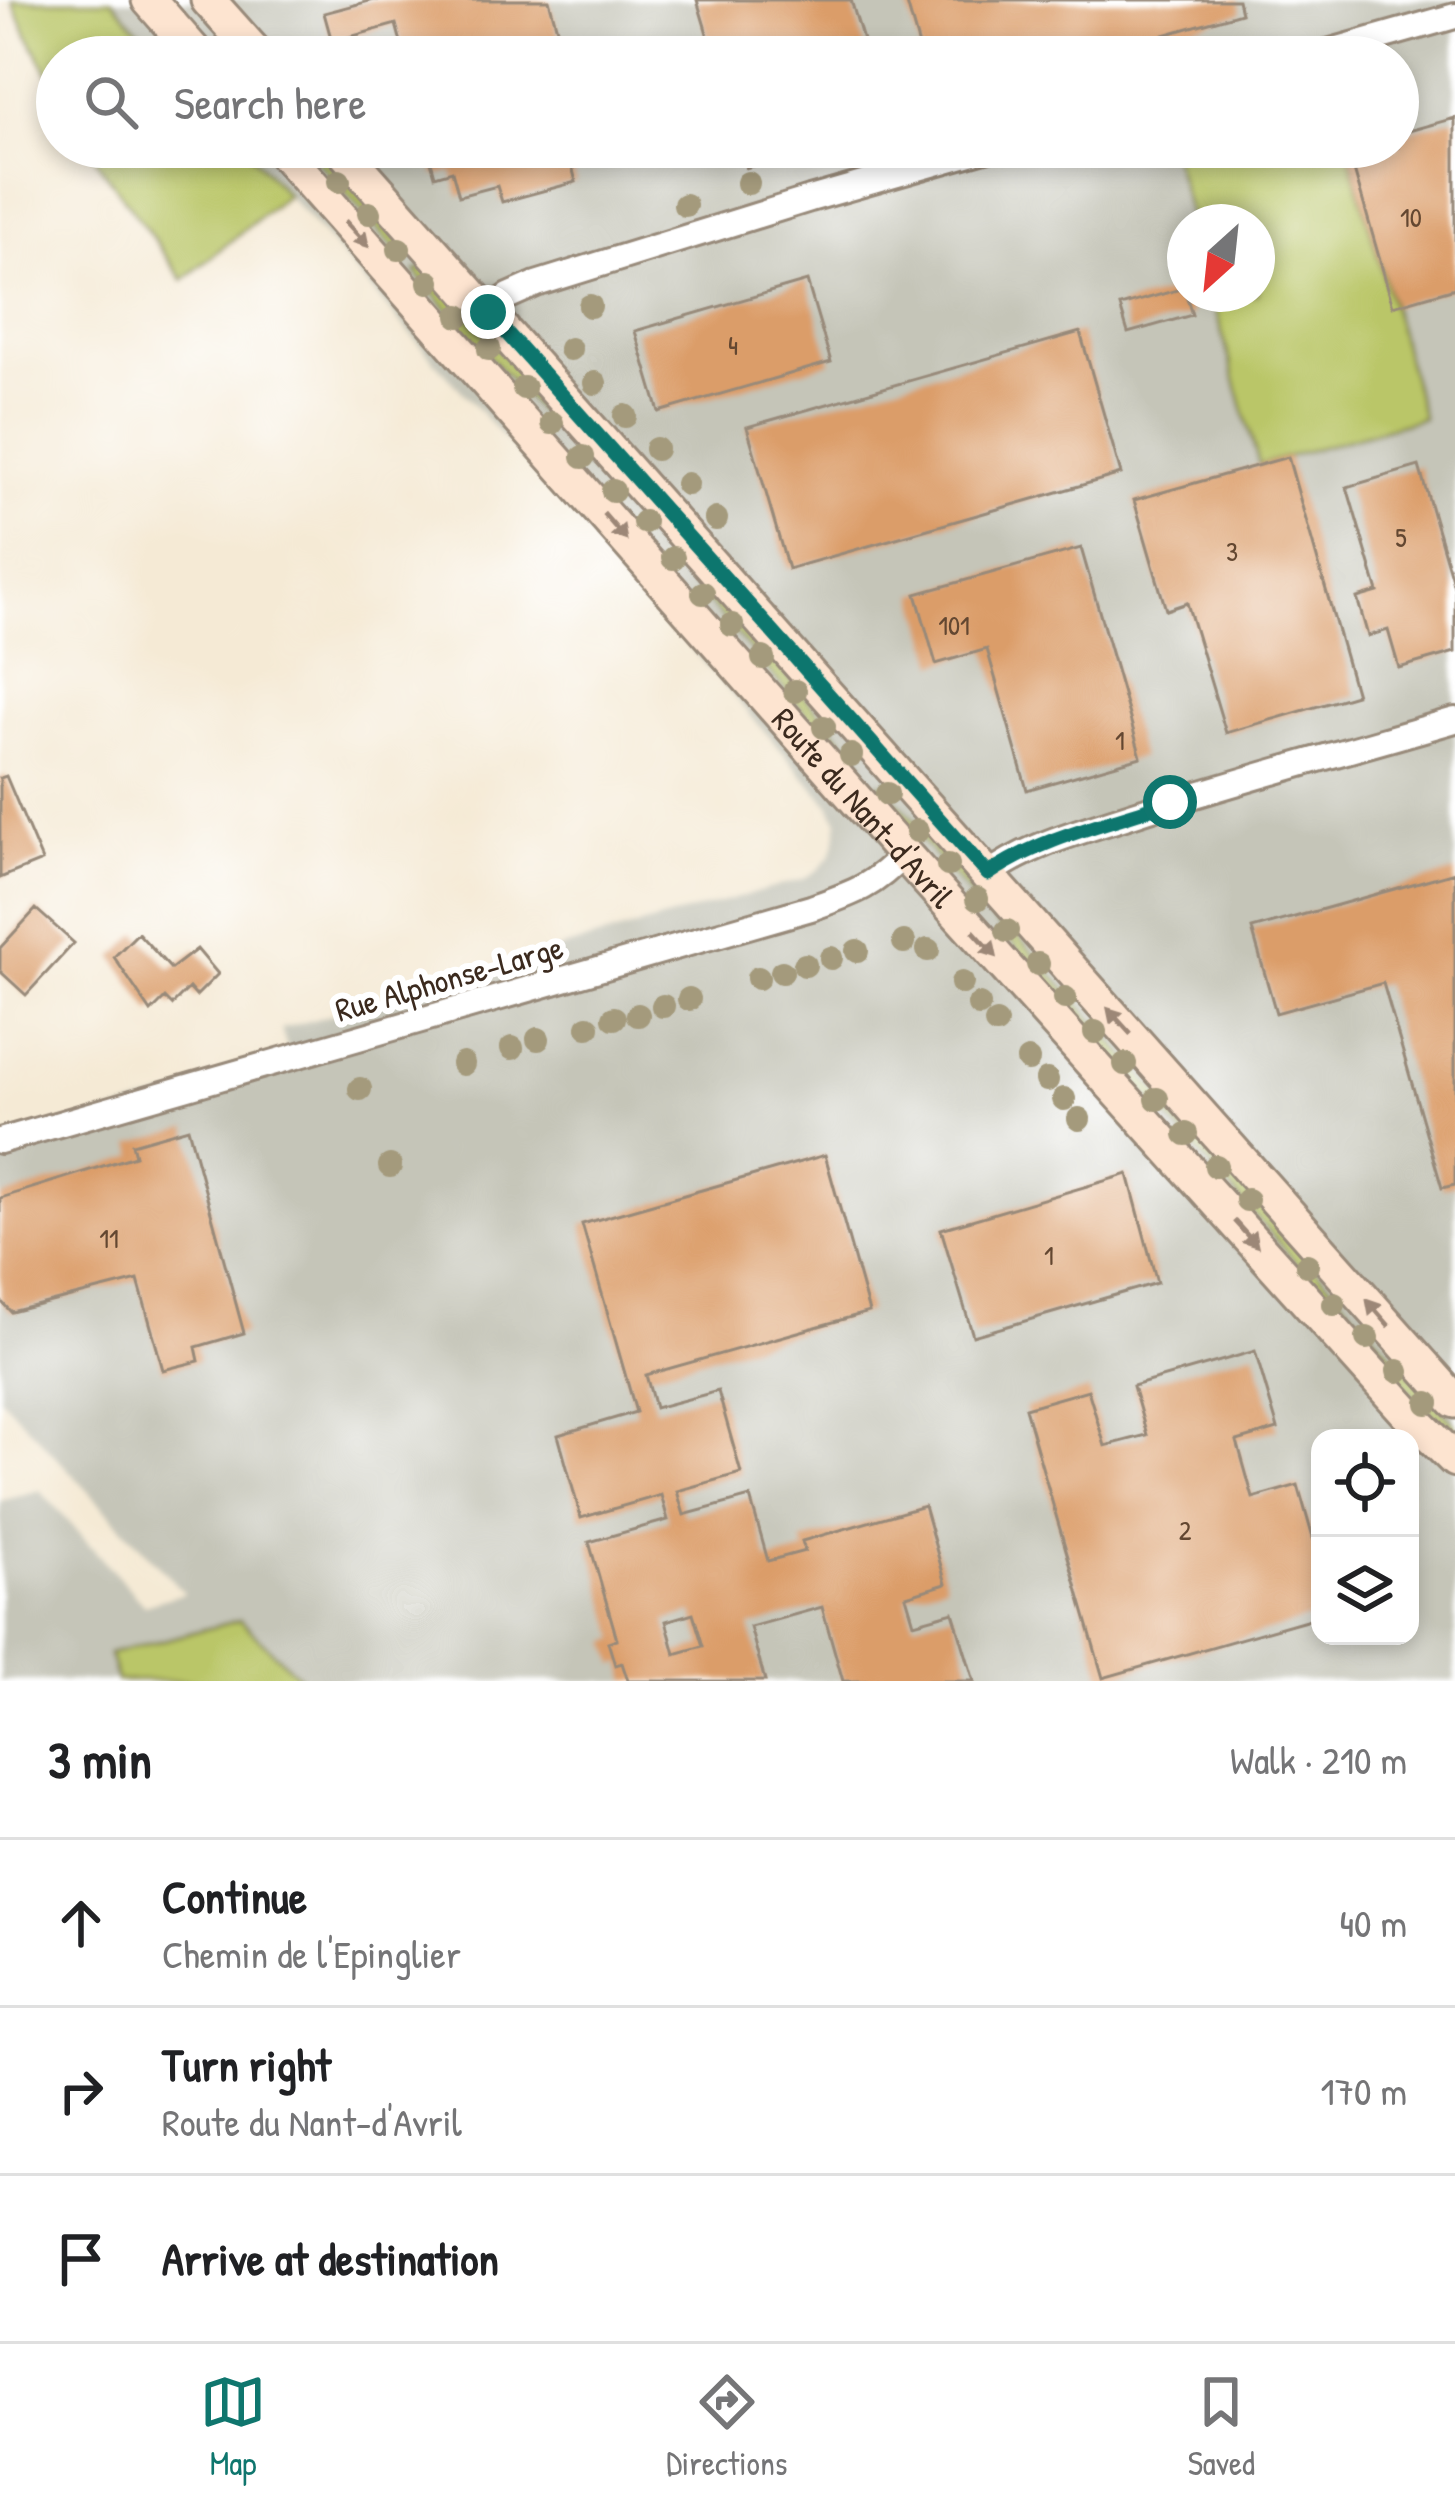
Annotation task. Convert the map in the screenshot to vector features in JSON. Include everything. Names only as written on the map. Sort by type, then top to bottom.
[{"type":"main road","points":[[148,0],[180,36]]},
{"type":"main road","points":[[208,0],[240,36]]},
{"type":"main road","name":"Route du Nant-d'Avril","points":[[298,168],[904,854],[1411,1418],[1455,1460]]},
{"type":"main road","name":"Route du Nant-d'Avril","points":[[359,168],[1455,1401]]},
{"type":"street","points":[[1384,36],[1455,16]]},
{"type":"street","points":[[488,312],[536,284],[918,168]]},
{"type":"street","points":[[988,874],[1034,847],[1170,802],[1455,720]]},
{"type":"street","name":"Rue Alphonse-Large","points":[[0,1141],[811,908],[863,889],[904,854]]},
{"type":"shaded area","points":[[112,0],[1455,0],[1455,1681],[0,1681],[0,1501],[40,1490],[144,1605],[184,1593],[0,1397],[0,1145],[291,1060],[281,1029],[804,879],[831,855],[838,821],[830,805],[263,168],[1419,168],[1419,36],[144,36]]},
{"type":"green space","points":[[12,0],[112,0],[144,36],[36,36],[36,50]]},
{"type":"green space","points":[[102,168],[263,168],[287,195],[183,280]]},
{"type":"green space","points":[[324,168],[335,168],[412,255],[405,260]]},
{"type":"green space","points":[[1176,168],[1353,168],[1423,418],[1259,465],[1216,312],[1275,312],[1275,204],[1186,204]]},
{"type":"green space","points":[[424,267],[862,761],[855,768],[415,272]]},
{"type":"green space","points":[[880,782],[1455,1424],[1455,1437],[874,787]]},
{"type":"green space","points":[[240,1620],[304,1681],[117,1681],[109,1654]]},
{"type":"building","points":[[373,0],[549,0],[559,36],[399,36],[396,24],[353,36],[330,36],[324,13]]},
{"type":"building","points":[[697,0],[851,0],[862,36],[708,36]]},
{"type":"building","points":[[906,0],[1238,0],[1241,13],[1160,36],[916,36]]},
{"type":"building","points":[[1455,118],[1455,288],[1393,306],[1353,168],[1419,168],[1419,128]]},
{"type":"building","points":[[433,168],[572,168],[576,182],[502,202],[497,186],[459,196],[452,171],[435,176]]},
{"type":"building","points":[[807,281],[831,362],[659,412],[635,331]]},
{"type":"building","points":[[1167,293],[1167,312],[1192,315],[1128,333],[1120,306]]},
{"type":"building","points":[[1080,332],[1121,474],[788,569],[747,427]]},
{"type":"building","points":[[1288,457],[1356,695],[1226,733],[1187,603],[1166,610],[1134,500]]},
{"type":"building","points":[[1419,466],[1455,590],[1455,652],[1399,668],[1388,630],[1368,636],[1357,598],[1378,592],[1347,487]]},
{"type":"building","points":[[1081,548],[1141,757],[1027,790],[987,649],[936,664],[916,594]]},
{"type":"building","points":[[6,776],[42,861],[0,878],[0,778]]},
{"type":"building","points":[[1455,872],[1455,1185],[1442,1188],[1383,983],[1276,1013],[1252,929]]},
{"type":"building","points":[[36,909],[74,943],[26,995],[0,971],[0,948]]},
{"type":"building","points":[[138,933],[171,969],[197,949],[218,974],[196,996],[189,988],[172,1005],[165,998],[151,1012],[114,957]]},
{"type":"building","points":[[188,1128],[244,1333],[196,1347],[199,1361],[163,1370],[138,1280],[11,1312],[0,1300],[0,1198],[135,1156],[132,1144]]},
{"type":"building","points":[[825,1155],[869,1312],[646,1375],[655,1408],[718,1391],[741,1473],[677,1491],[684,1515],[750,1497],[768,1561],[805,1551],[802,1541],[924,1506],[946,1584],[906,1596],[914,1623],[953,1612],[974,1681],[843,1681],[822,1607],[750,1627],[765,1681],[628,1681],[622,1663],[615,1665],[608,1642],[617,1639],[589,1542],[668,1520],[661,1495],[581,1518],[558,1435],[636,1412],[582,1224]],"holes":[[[693,1613],[703,1646],[675,1654],[666,1621]]]},
{"type":"building","points":[[1128,1174],[1157,1283],[973,1336],[941,1229]]},
{"type":"building","points":[[1255,1351],[1278,1429],[1237,1441],[1253,1498],[1298,1485],[1311,1531],[1311,1619],[1103,1678],[1025,1408],[1088,1390],[1105,1446],[1147,1435],[1133,1386]]},
{"type":"route","points":[[488,312],[988,874],[1034,847],[1170,802]]}]
